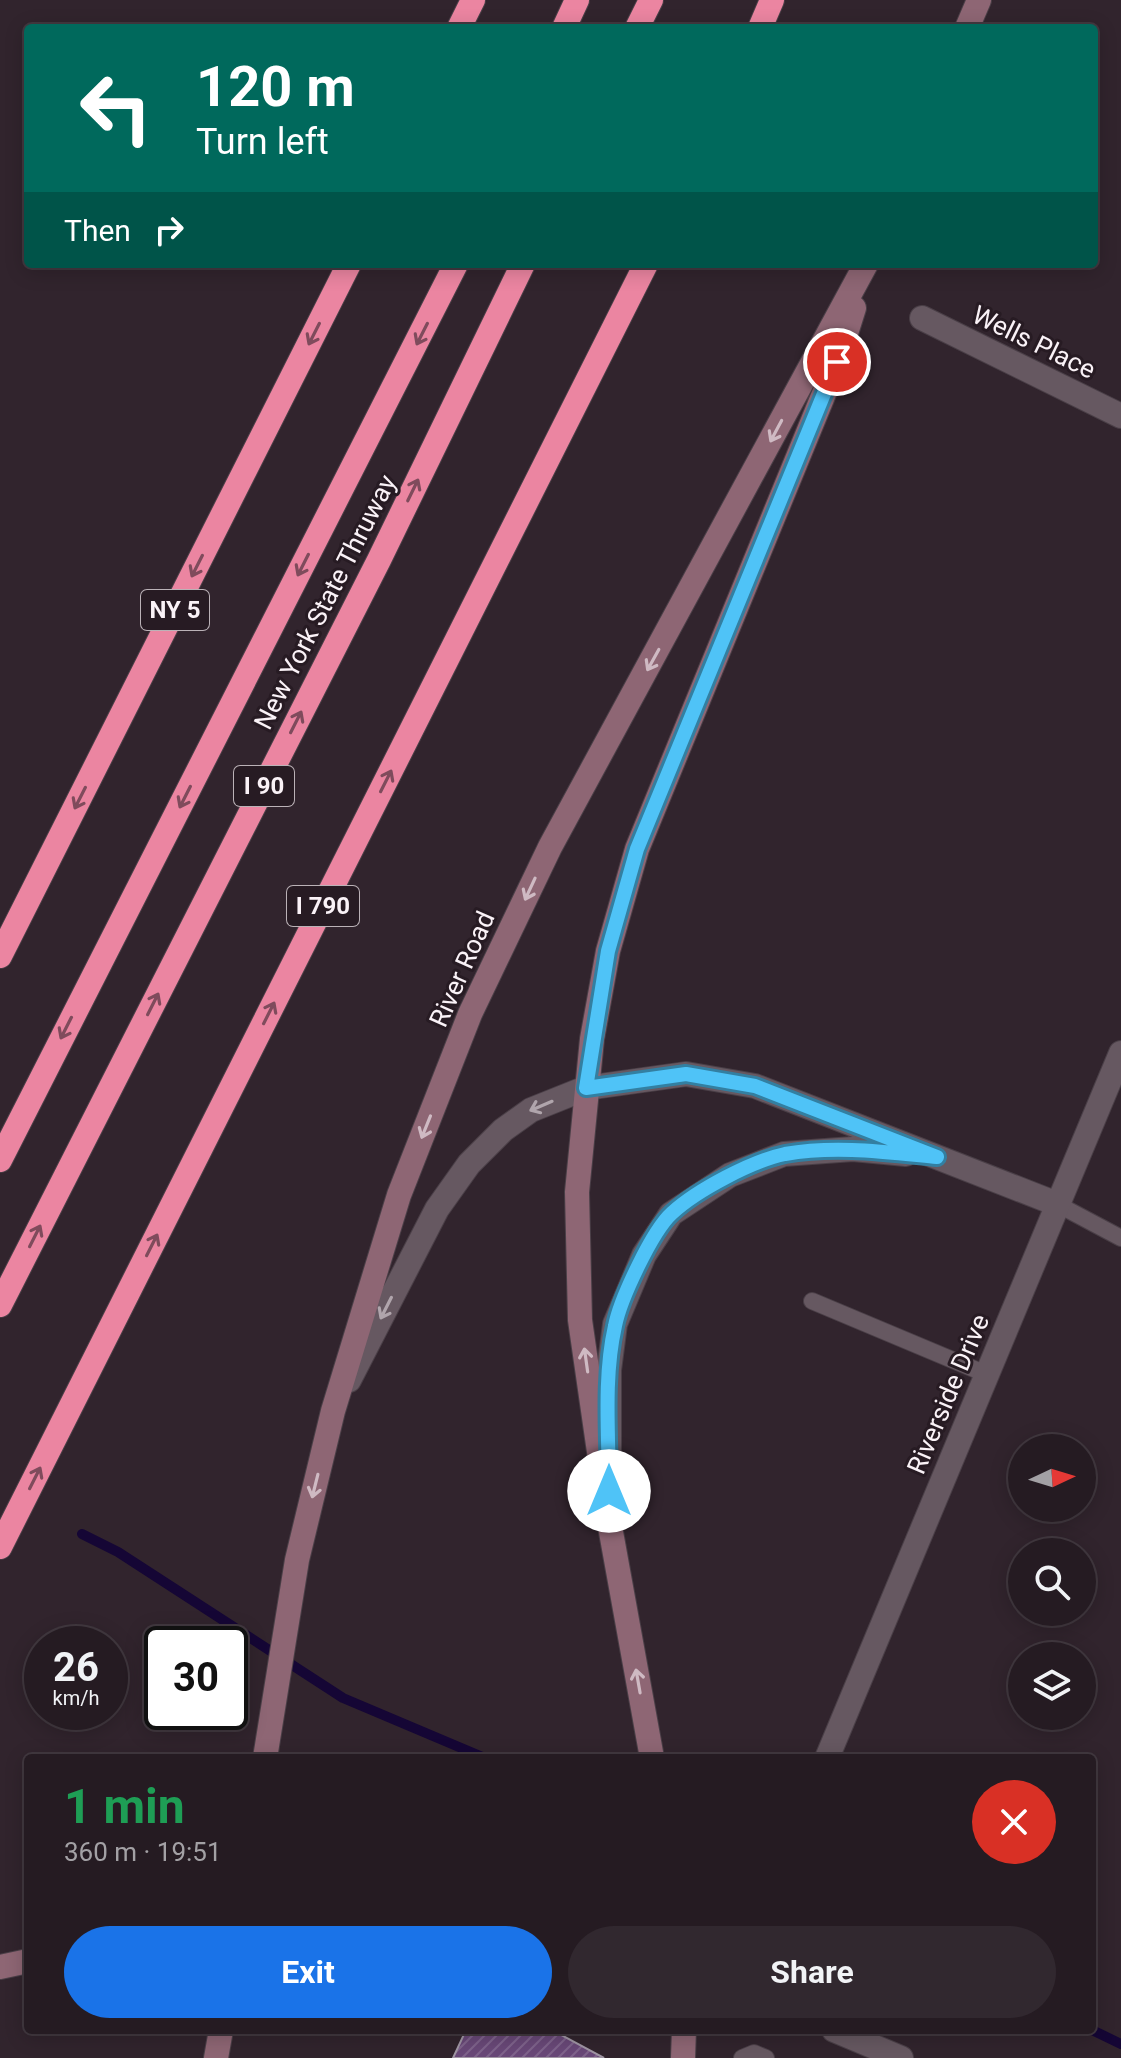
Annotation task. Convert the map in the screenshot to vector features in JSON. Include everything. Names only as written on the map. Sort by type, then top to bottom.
[{"type":"highway","points":[[461,24],[473,0]]},
{"type":"highway","points":[[566,24],[577,0]]},
{"type":"highway","points":[[639,24],[651,0]]},
{"type":"highway","points":[[762,24],[772,0]]},
{"type":"highway","name":"NY 5","points":[[0,956],[347,268]]},
{"type":"highway","name":"New York State Thruway","points":[[0,1160],[454,268]]},
{"type":"highway","name":"New York State Thruway","points":[[0,1305],[379,560],[521,268]]},
{"type":"highway","name":"I 790","points":[[0,1547],[644,268]]},
{"type":"main road","points":[[969,24],[979,0]]},
{"type":"main road","name":"River Road","points":[[266,1754],[297,1560],[333,1411],[399,1195],[470,1014],[550,847],[865,268]]},
{"type":"main road","points":[[651,1754],[609,1521],[580,1320],[577,1192],[586,1088],[608,951],[637,849],[837,362],[866,268]]},
{"type":"main road","points":[[0,1967],[24,1962]]},
{"type":"main road","points":[[216,2058],[220,2034]]},
{"type":"main road","points":[[683,2058],[684,2034]]},
{"type":"street","name":"Wells Place","points":[[922,318],[1121,416]]},
{"type":"street","name":"Riverside Drive","points":[[829,1754],[1121,1053]]},
{"type":"street","points":[[333,1411],[437,1209],[469,1164],[503,1130],[531,1110],[586,1088],[686,1074],[755,1086],[1057,1204]]},
{"type":"street","points":[[609,1521],[609,1370],[615,1324],[644,1255],[671,1214],[730,1175],[784,1154],[853,1149],[937,1157]]},
{"type":"street","points":[[844,2034],[901,2058]]},
{"type":"lane","points":[[1057,1204],[1121,1238]]},
{"type":"lane","points":[[812,1301],[986,1374]]},
{"type":"lane","points":[[742,2058],[754,2053],[766,2058]]},
{"type":"building","points":[[464,2034],[559,2034],[604,2058],[453,2058]]},
{"type":"waterway","points":[[82,1534],[118,1552],[343,1698],[476,1754]]},
{"type":"waterway","points":[[1096,2032],[1121,2044]]},
{"type":"route","points":[[609,1491],[609,1370],[615,1324],[644,1255],[671,1214],[730,1175],[784,1154],[853,1149],[937,1157],[755,1086],[686,1074],[586,1088],[608,951],[637,849],[837,362]]}]
